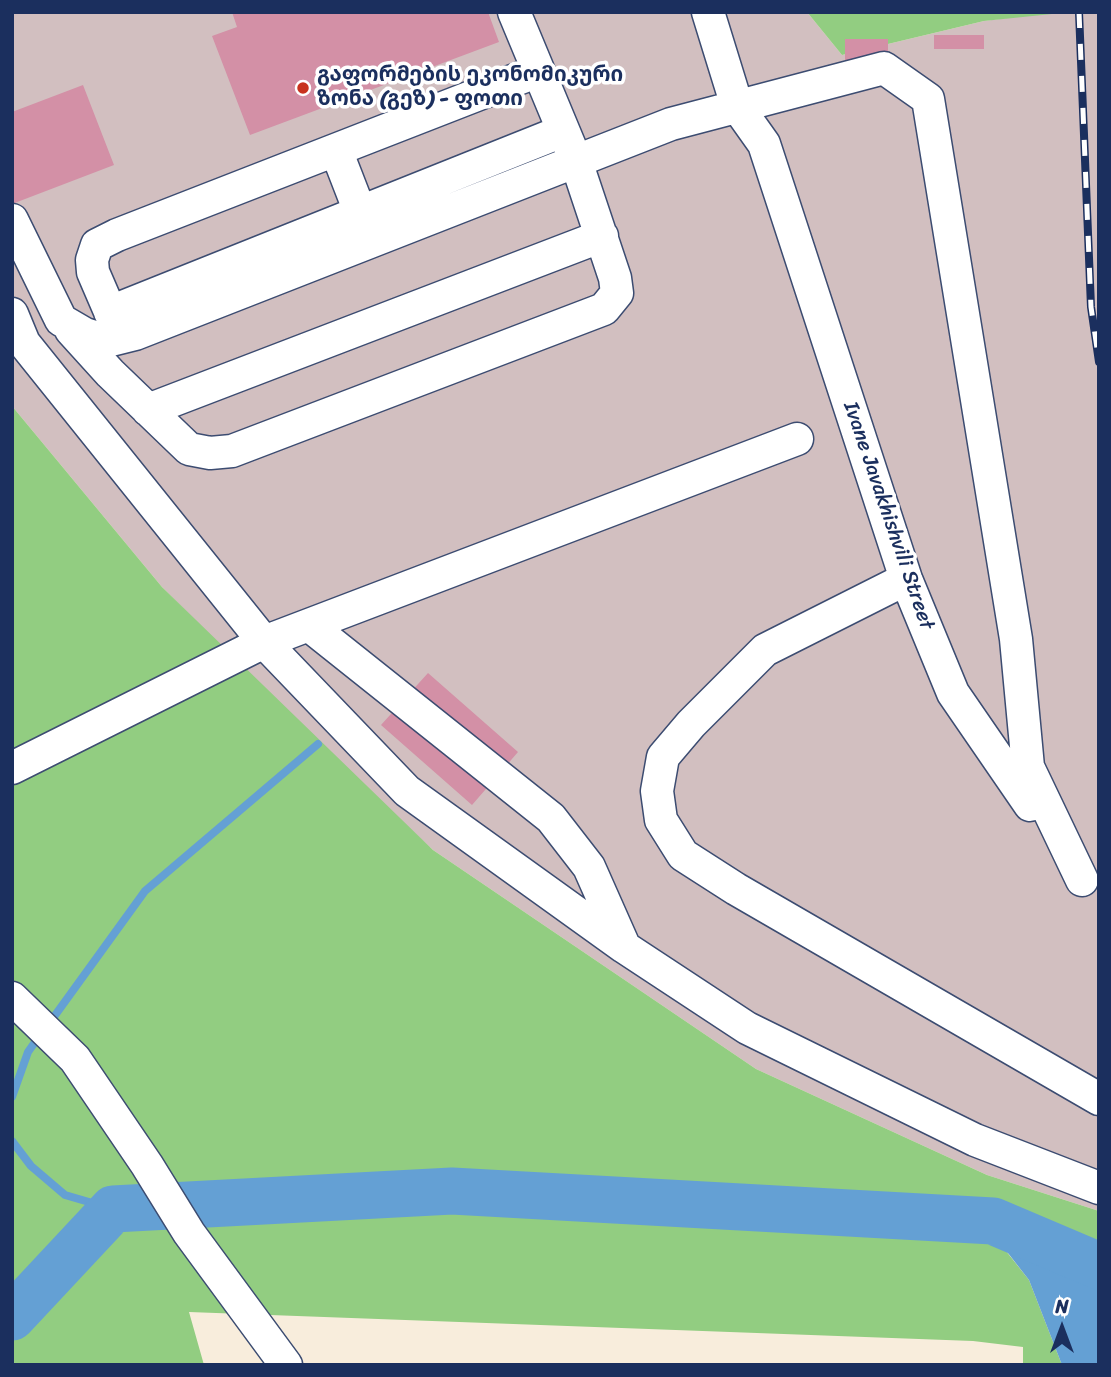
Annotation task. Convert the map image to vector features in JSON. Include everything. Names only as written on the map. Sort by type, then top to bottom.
[{"type":"street","points":[[12,220],[61,320],[110,373],[189,449],[210,453],[232,451],[604,309],[617,293],[615,278],[576,161],[514,12]]},
{"type":"street","name":"Ivane Javakhishvili Street","points":[[708,12],[737,106],[764,144],[906,579],[953,693],[1090,887]]},
{"type":"street","points":[[538,71],[97,245],[92,260],[93,272],[115,325],[135,334],[671,124],[884,68],[928,99],[1016,639],[1028,767],[1090,887]]},
{"type":"street","points":[[61,320],[85,334],[107,341],[115,325],[360,212],[563,131]]},
{"type":"street","points":[[336,150],[360,212]]},
{"type":"street","points":[[148,410],[601,236]]},
{"type":"street","points":[[12,314],[24,343],[264,642],[407,791],[624,947],[747,1028],[975,1140],[1099,1188]]},
{"type":"street","points":[[12,768],[264,642],[797,439]]},
{"type":"street","points":[[906,579],[765,650],[691,724],[663,757],[657,791],[661,820],[683,855],[736,889],[1099,1099]]},
{"type":"street","points":[[310,626],[551,818],[590,867],[624,947]]},
{"type":"street","points":[[19,1004],[75,1059],[147,1165],[189,1233],[286,1365]]},
{"type":"shaded area","points":[[12,12],[807,12],[842,55],[984,21],[1052,12],[1099,12],[1099,1211],[987,1175],[756,1069],[433,850],[318,744],[162,587],[12,406]]},
{"type":"green space","points":[[807,12],[1052,14],[984,21],[842,55]]},
{"type":"green space","points":[[12,406],[162,587],[433,850],[756,1069],[987,1175],[1099,1211],[1099,1266],[993,1221],[983,1222],[1029,1280],[1062,1365],[1023,1365],[1023,1347],[973,1341],[189,1312],[204,1365],[12,1365]]},
{"type":"water","points":[[983,1221],[993,1221],[1099,1266],[1099,1365],[1062,1365],[1029,1280]]},
{"type":"building","name":"გაფორმების ეკონომიკური ზონა (გეზ) - ფოთი","points":[[232,12],[488,12],[499,42],[250,135],[212,36],[237,27]]},
{"type":"building","points":[[934,35],[984,35],[984,49],[934,49]]},
{"type":"building","points":[[845,39],[888,39],[888,62],[845,62]]},
{"type":"building","points":[[83,85],[114,165],[12,204],[12,112]]},
{"type":"building","points":[[428,673],[518,752],[472,805],[381,725]]},
{"type":"waterway","points":[[48,1025],[145,891],[318,744]]},
{"type":"waterway","points":[[12,1097],[28,1052],[40,1035]]},
{"type":"waterway","points":[[12,1141],[31,1166],[65,1195],[113,1209]]},
{"type":"waterway","points":[[12,1317],[113,1209],[452,1191],[993,1221],[1099,1266]]},
{"type":"railway","points":[[1079,12],[1091,307],[1099,362]]},
{"type":"place","name":"გაფორმების ეკონომიკური ზონა (გეზ) - ფოთი","points":[[303,88]]}]
